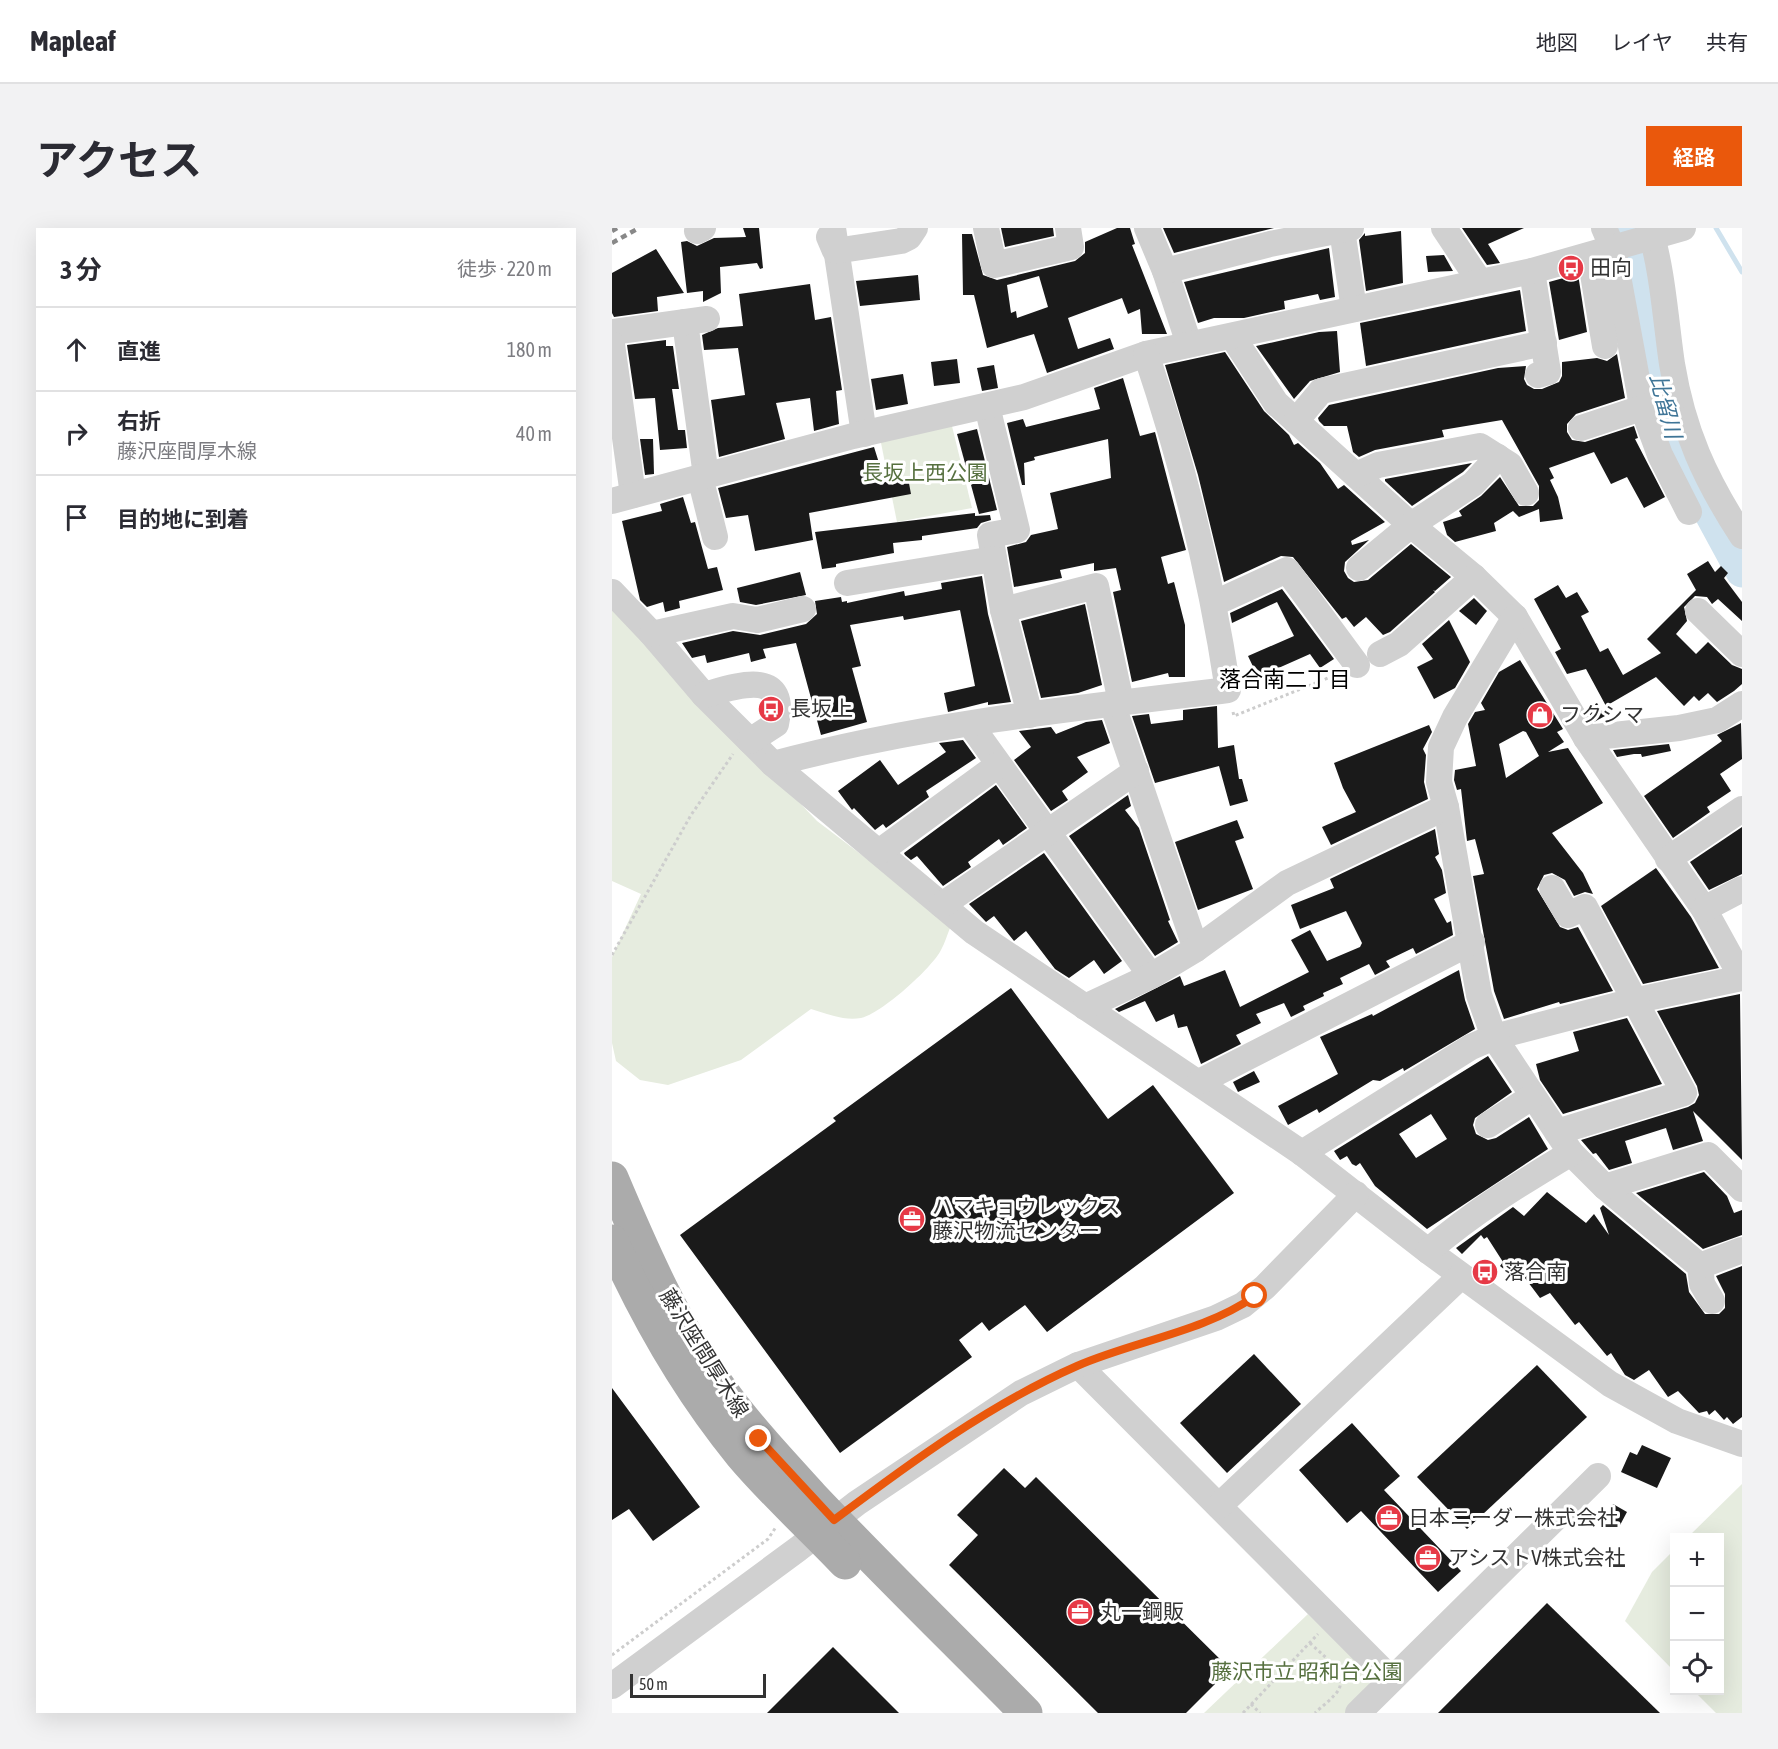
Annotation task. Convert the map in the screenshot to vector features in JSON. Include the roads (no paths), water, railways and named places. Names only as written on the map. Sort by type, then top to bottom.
[{"type":"main road","name":"藤沢座間厚木線","points":[[612,1178],[660,1281],[722,1390],[825,1527],[995,1713]]},
{"type":"main road","name":"藤沢座間厚木線","points":[[612,1240],[637,1297],[668,1353],[741,1455],[825,1527],[1026,1713]]},
{"type":"street","points":[[864,434],[831,236],[901,241],[909,237],[915,228]]},
{"type":"street","points":[[986,228],[994,266],[1071,247],[1068,228]]},
{"type":"street","points":[[1148,228],[1189,344]]},
{"type":"street","points":[[1444,228],[1479,282]]},
{"type":"street","points":[[612,344],[623,498],[864,434],[1024,397],[1146,354],[1532,271],[1606,245],[1683,228]]},
{"type":"street","points":[[1165,271],[1270,244],[1346,229],[1354,309]]},
{"type":"street","points":[[1649,235],[1675,397],[1693,449],[1717,496],[1742,536]]},
{"type":"street","points":[[1606,245],[1644,405],[1660,455],[1689,513]]},
{"type":"street","points":[[1606,245],[1595,348],[1630,341]]},
{"type":"street","points":[[1532,271],[1548,372],[1538,375]]},
{"type":"street","points":[[612,332],[696,320],[703,476],[715,537]]},
{"type":"street","points":[[1232,336],[1276,403],[1411,525],[1474,577],[1515,617],[1586,738],[1668,860],[1704,909],[1741,973],[1494,1037],[1471,1047],[1302,1153]]},
{"type":"street","points":[[1296,421],[1321,391],[1544,343]]},
{"type":"street","points":[[773,764],[825,750],[970,724],[1228,690],[1215,603],[1170,426],[1146,354]]},
{"type":"street","points":[[1581,428],[1644,405],[1675,397]]},
{"type":"street","points":[[987,406],[1017,530],[990,536],[1003,610],[1030,715]]},
{"type":"street","points":[[1356,475],[1378,465],[1479,446],[1510,465],[1526,493]]},
{"type":"street","points":[[1359,568],[1411,525],[1473,484],[1498,457]]},
{"type":"street","points":[[847,583],[994,559]]},
{"type":"street","points":[[1215,603],[1287,570],[1357,665]]},
{"type":"street","points":[[1380,654],[1399,644],[1474,577]]},
{"type":"street","points":[[1003,610],[1096,586],[1117,703],[1136,771],[1196,949]]},
{"type":"street","points":[[612,592],[652,634],[704,695],[741,747],[773,764],[990,943],[1302,1153],[1461,1276],[1610,1384],[1677,1421],[1741,1443]]},
{"type":"street","points":[[652,634],[702,612],[757,620],[777,626],[803,609]]},
{"type":"street","points":[[1698,611],[1742,654]]},
{"type":"street","points":[[1515,617],[1455,717],[1441,747],[1439,782],[1446,807],[1472,942],[1479,995],[1494,1037],[1571,1153],[1605,1186],[1700,1266],[1702,1284],[1712,1301]]},
{"type":"street","points":[[704,695],[744,684],[763,684],[773,692],[779,709],[776,724],[741,747]]},
{"type":"street","points":[[1586,738],[1679,728],[1717,720],[1742,704]]},
{"type":"street","points":[[970,724],[1046,833],[1151,976]]},
{"type":"street","points":[[879,852],[998,765]]},
{"type":"street","points":[[942,905],[1136,771]]},
{"type":"street","points":[[1085,1007],[1151,976],[1196,949],[1287,883],[1446,807]]},
{"type":"street","points":[[1668,860],[1742,809]]},
{"type":"street","points":[[1552,888],[1568,915],[1585,907],[1684,1093],[1557,1132]]},
{"type":"street","points":[[1704,909],[1742,889]]},
{"type":"street","points":[[1199,1082],[1472,942]]},
{"type":"street","points":[[1488,1125],[1532,1096]]},
{"type":"street","points":[[1428,1251],[1461,1222],[1494,1199],[1571,1153]]},
{"type":"street","points":[[1605,1186],[1708,1155],[1742,1189]]},
{"type":"street","points":[[612,1686],[825,1527],[968,1427],[1021,1393],[1078,1365],[1216,1318],[1244,1305],[1265,1287],[1356,1194]]},
{"type":"street","points":[[1700,1266],[1742,1250]]},
{"type":"street","points":[[1219,1506],[1461,1276]]},
{"type":"street","points":[[1078,1365],[1390,1678]]},
{"type":"street","points":[[1358,1713],[1390,1678],[1598,1476]]},
{"type":"waterway","name":"比留川","points":[[1626,228],[1637,260],[1658,384],[1680,457],[1742,571]]},
{"type":"waterway","points":[[1716,228],[1742,272]]},
{"type":"railway","points":[[612,231],[617,228]]},
{"type":"railway","points":[[612,243],[639,228]]},
{"type":"place","name":"田向","points":[[1571,268]]},
{"type":"place","name":"長坂上","points":[[771,709]]},
{"type":"place","name":"フクシマ","points":[[1540,715]]},
{"type":"place","name":"ハマキョウレックス 藤沢物流センター","points":[[912,1219]]},
{"type":"place","name":"落合南","points":[[1485,1272]]},
{"type":"place","name":"日本ニーダー株式会社","points":[[1389,1518]]},
{"type":"place","name":"アシストV株式会社","points":[[1428,1558]]},
{"type":"place","name":"丸一鋼販","points":[[1080,1612]]},
{"type":"district","name":"落合南二丁目","points":[[1285,679]]},
{"type":"park label","name":"長坂上西公園","points":[[925,473]]},
{"type":"park label","name":"藤沢市立 昭和台公園","points":[[1307,1672]]}]
